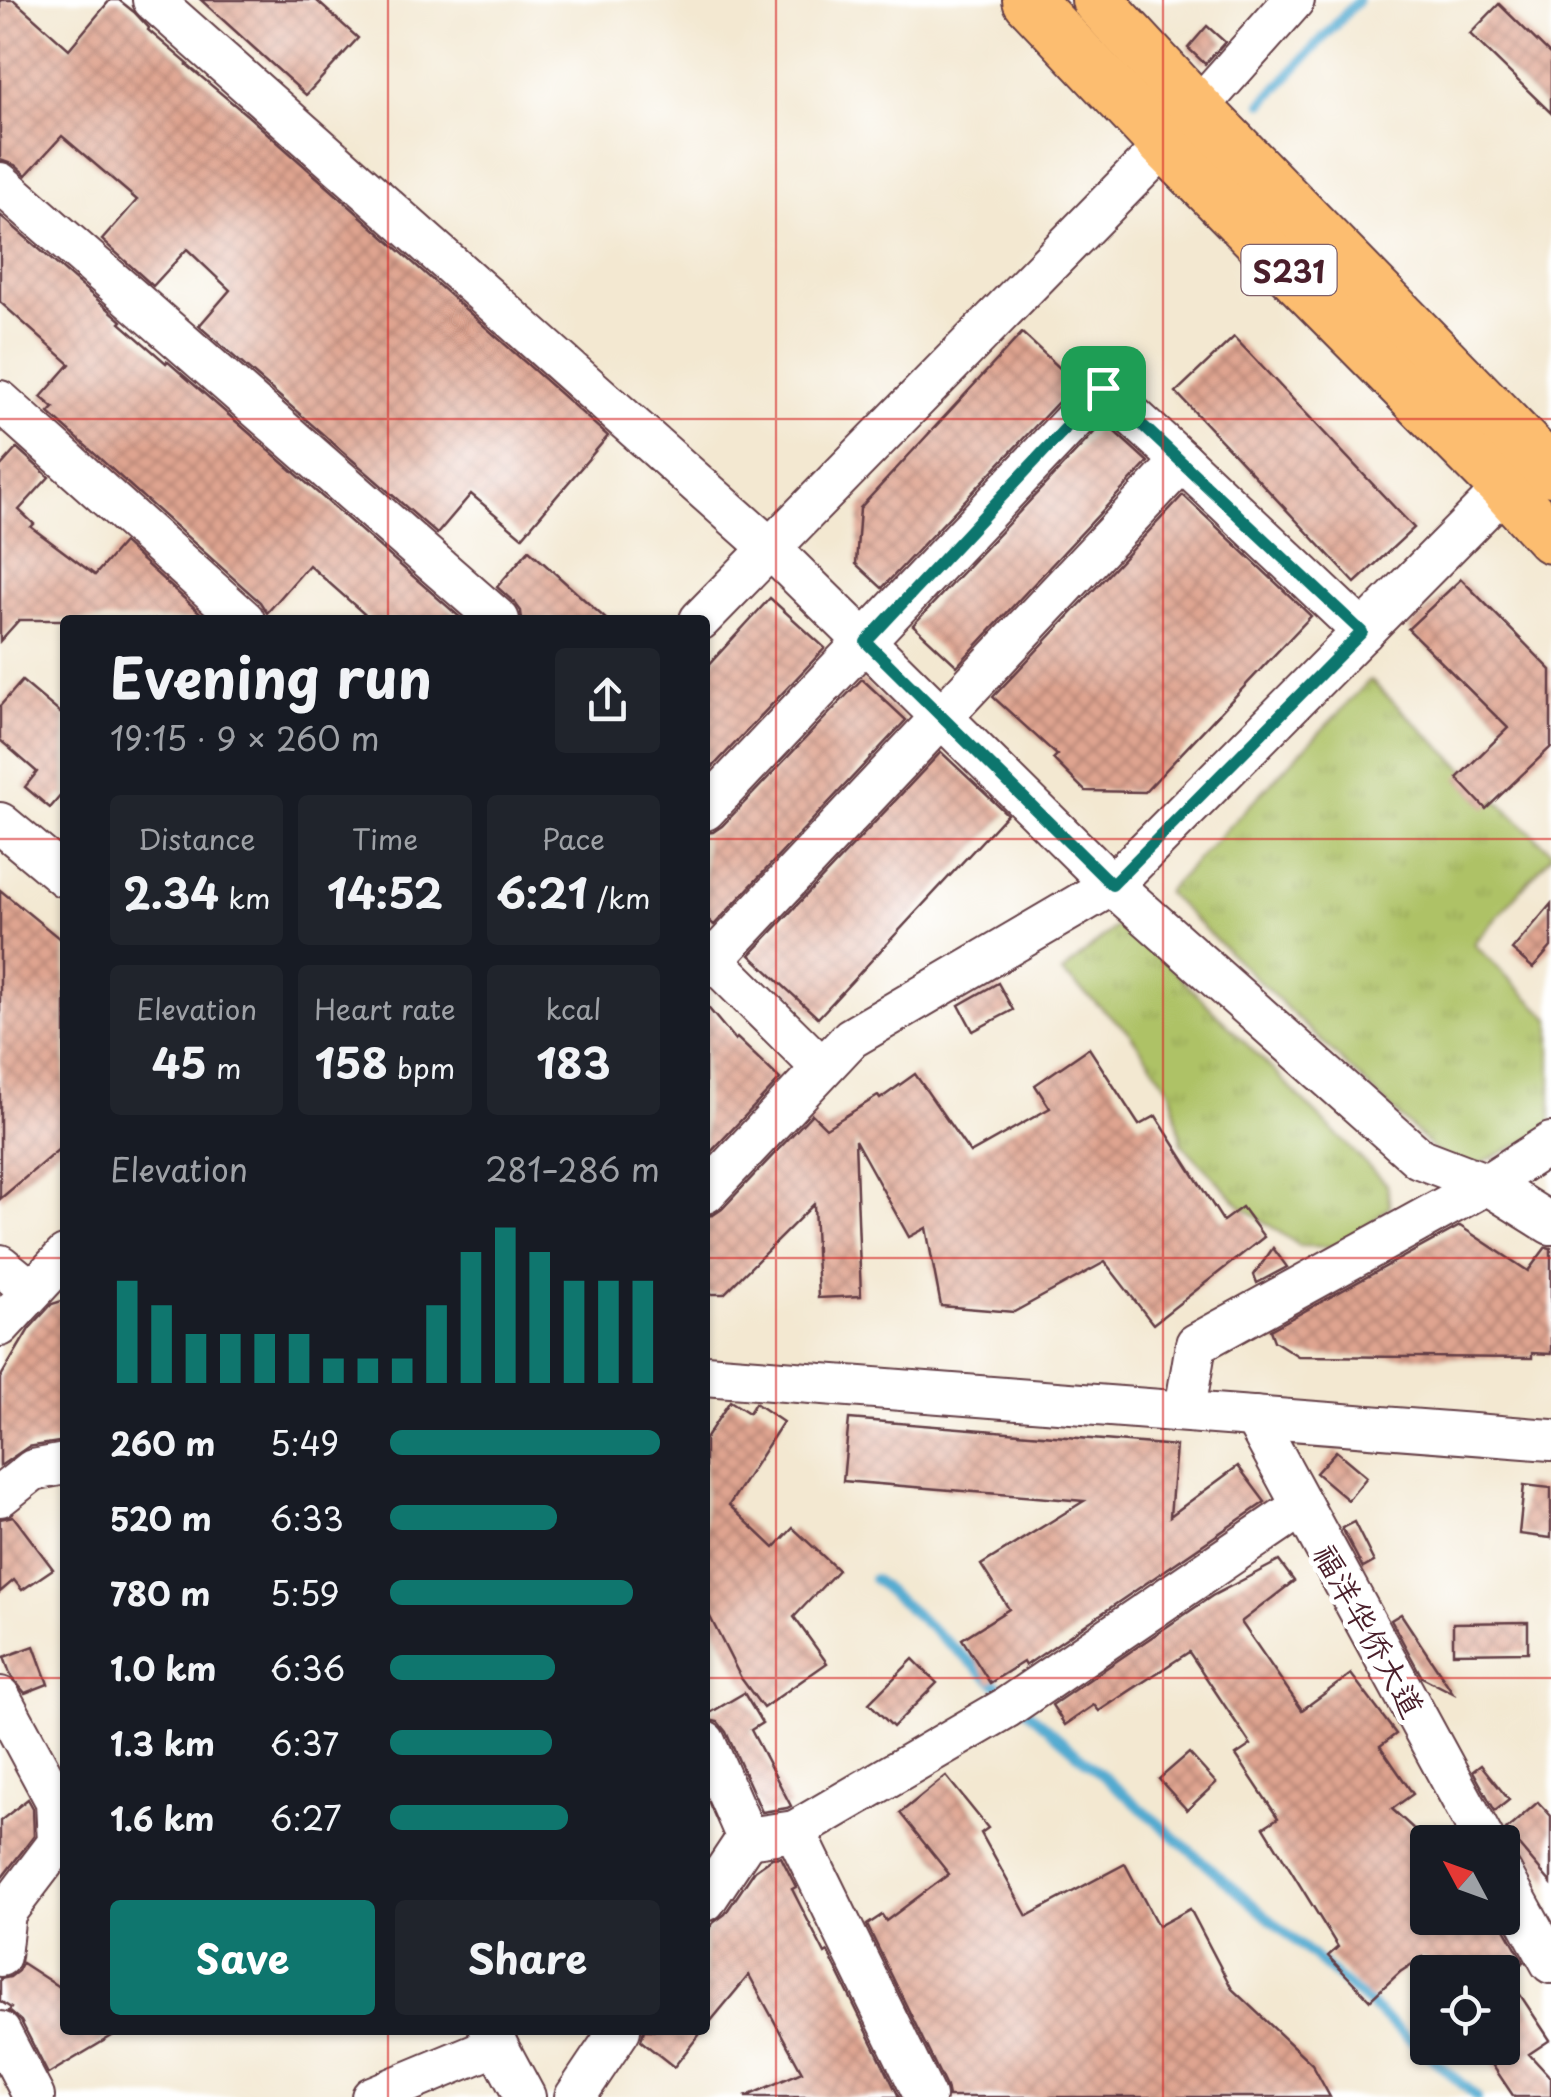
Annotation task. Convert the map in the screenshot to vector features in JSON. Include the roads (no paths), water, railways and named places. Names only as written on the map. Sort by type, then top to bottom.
[{"type":"main road","name":"S231","points":[[1028,0],[1551,538]]},
{"type":"main road","name":"S231","points":[[1096,0],[1551,471]]},
{"type":"street","points":[[152,0],[770,548],[1112,885],[1419,1158],[1487,1184],[1551,1224]]},
{"type":"street","points":[[705,615],[1165,145],[1294,0]]},
{"type":"street","points":[[0,183],[493,615]]},
{"type":"street","points":[[710,805],[1103,388],[1362,632]]},
{"type":"street","points":[[0,400],[238,615]]},
{"type":"street","points":[[710,955],[1182,461]]},
{"type":"street","points":[[710,1188],[851,1038],[1112,885],[1505,488]]},
{"type":"street","points":[[8,845],[60,874]]},
{"type":"street","points":[[710,957],[822,1068]]},
{"type":"street","points":[[1185,1410],[1196,1344],[1487,1184],[1551,1143]]},
{"type":"street","points":[[0,1326],[60,1261]]},
{"type":"street","points":[[0,1265],[32,1292]]},
{"type":"street","points":[[710,1375],[1551,1440]]},
{"type":"street","name":"福洋华侨大道","points":[[1254,1417],[1476,1825]]},
{"type":"street","points":[[0,1496],[34,1470],[60,1465]]},
{"type":"street","points":[[710,1894],[747,1838],[795,1831],[1017,1700],[1302,1506]]},
{"type":"street","points":[[0,1696],[60,1798],[58,1842],[5,1914],[0,1956]]},
{"type":"street","points":[[710,1753],[747,1838]]},
{"type":"street","points":[[795,1831],[925,2097]]},
{"type":"street","points":[[1520,1907],[1551,1963]]},
{"type":"street","points":[[0,2032],[34,2097]]},
{"type":"street","points":[[575,2097],[617,2035]]},
{"type":"street","points":[[372,2097],[493,2038],[524,2097]]},
{"type":"waterway","points":[[1263,103],[1358,0]]},
{"type":"waterway","points":[[874,1579],[1010,1696]]},
{"type":"waterway","points":[[1023,1707],[1477,2097]]}]
